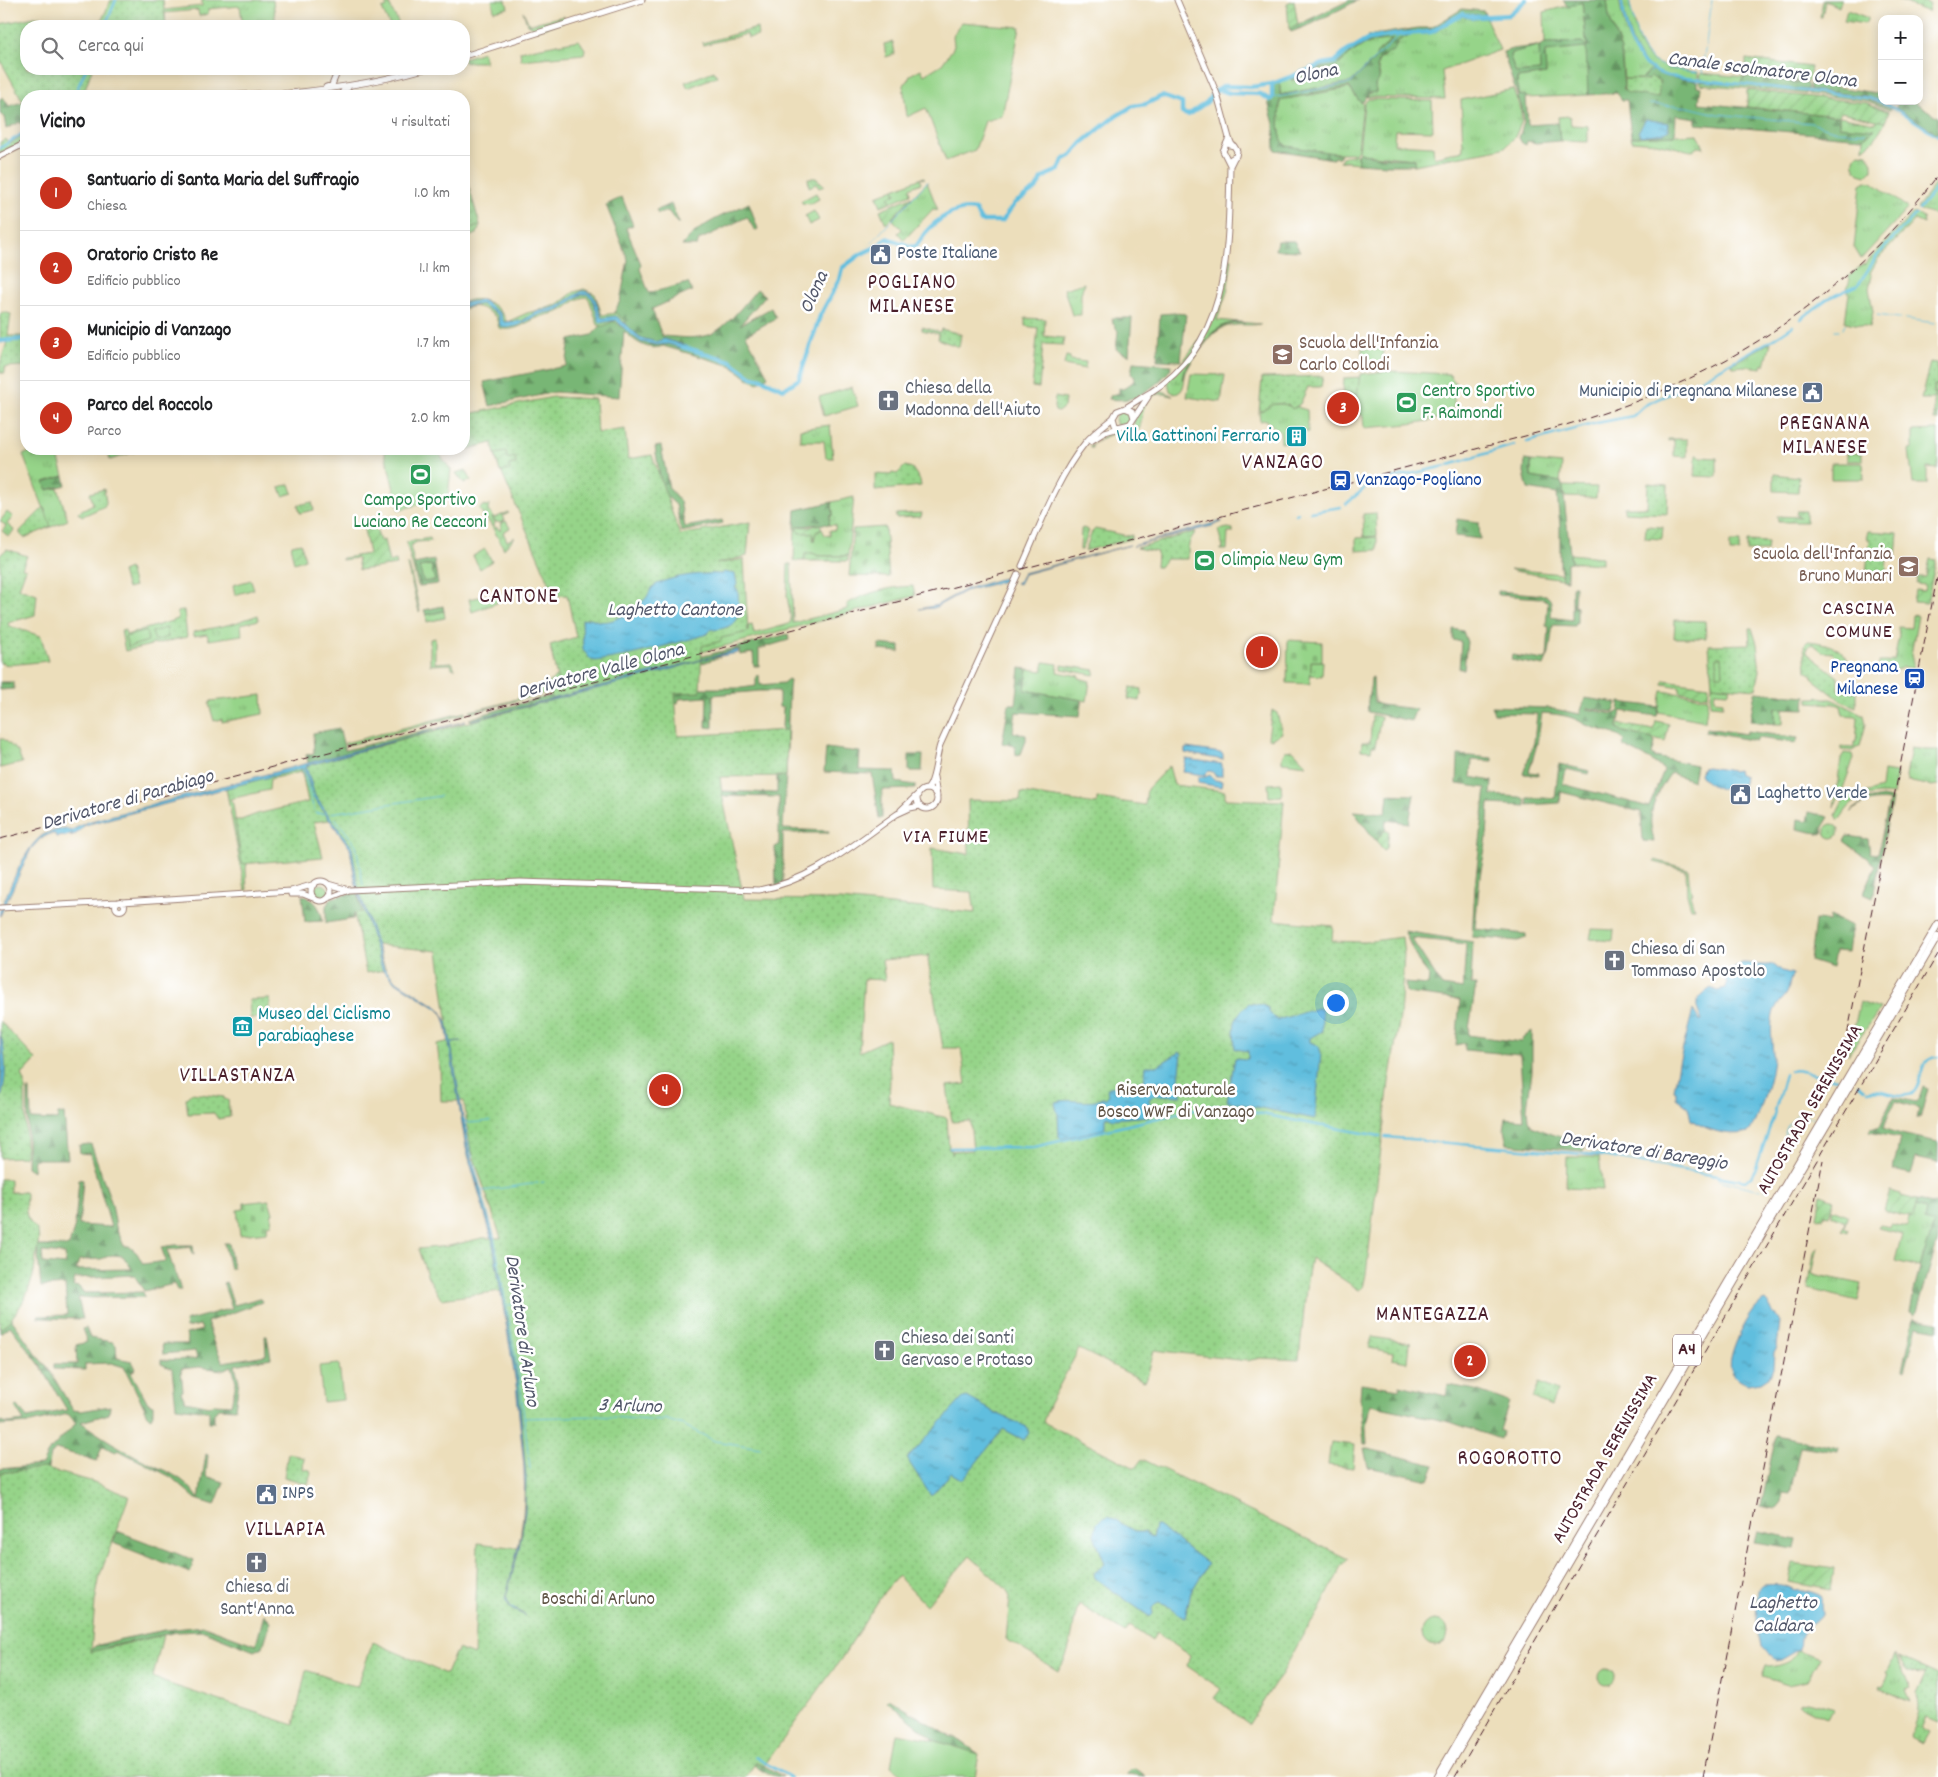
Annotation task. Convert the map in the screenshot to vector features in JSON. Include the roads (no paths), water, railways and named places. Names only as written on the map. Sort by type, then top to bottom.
[{"type":"highway","name":"AUTOSTRADA SERENISSIMA","points":[[1437,1777],[1938,924]]},
{"type":"highway","name":"AUTOSTRADA SERENISSIMA","points":[[1443,1777],[1938,936]]},
{"type":"main road","points":[[470,54],[642,0]]},
{"type":"main road","points":[[1070,464],[1093,439],[1105,432],[1130,424],[1144,402],[1177,372],[1194,350],[1210,323],[1218,302],[1225,272],[1230,166],[1237,151],[1229,145],[1214,88],[1177,0]]},
{"type":"main road","points":[[307,90],[330,86],[333,84],[336,75]]},
{"type":"main road","points":[[307,90],[328,89],[401,75]]},
{"type":"main road","points":[[344,90],[355,84]]},
{"type":"main road","points":[[328,89],[335,90]]},
{"type":"main road","points":[[1229,145],[1222,152],[1230,166]]},
{"type":"main road","points":[[0,156],[20,146]]},
{"type":"main road","points":[[1227,159],[1234,158]]},
{"type":"main road","points":[[1022,566],[1070,464],[1086,442],[1113,418],[1117,411],[1155,390]]},
{"type":"main road","points":[[1125,408],[1132,411],[1134,418]]},
{"type":"main road","points":[[1113,418],[1115,425],[1120,428]]},
{"type":"main road","points":[[897,814],[918,794],[931,785],[940,745],[1018,574]]},
{"type":"main road","points":[[173,899],[303,894],[321,902],[355,890],[520,882],[759,890],[791,882],[811,872],[904,810],[920,806],[927,809],[933,807],[937,797],[934,769]]},
{"type":"main road","points":[[927,789],[934,792],[937,797]]},
{"type":"main road","points":[[918,794],[920,806]]},
{"type":"main road","points":[[2,908],[98,903],[121,904],[139,901],[291,892],[321,882],[355,890]]},
{"type":"main road","points":[[314,898],[311,891],[315,884]]},
{"type":"main road","points":[[328,884],[331,891],[329,898]]},
{"type":"main road","points":[[98,903],[110,905],[117,910],[115,906],[121,904]]},
{"type":"water","points":[[1646,119],[1668,123],[1669,130],[1664,133],[1641,136],[1638,132]]},
{"type":"water","points":[[582,291],[587,292],[596,300],[602,318],[616,316],[641,338],[656,342],[664,339],[687,346],[687,350],[668,344],[657,345],[641,342],[616,320],[600,323],[592,298],[587,294],[576,297],[560,309],[541,314],[512,327],[500,326],[498,315],[481,304],[470,306],[470,302],[482,300],[500,313],[504,322],[522,321],[536,312],[557,307]]},
{"type":"water","points":[[1222,521],[1212,526],[1133,546]]},
{"type":"water","points":[[1130,545],[1024,574],[1019,584],[1016,583],[1023,573]]},
{"type":"water","name":"Laghetto Cantone","points":[[724,572],[735,574],[737,584],[735,588],[738,590],[739,606],[737,618],[730,626],[712,629],[707,634],[698,637],[631,655],[596,661],[591,660],[583,650],[582,620],[591,618],[605,622],[619,618],[645,599],[654,586],[672,578],[689,575],[722,574]]},
{"type":"water","points":[[1007,577],[1012,582],[1008,580],[965,591],[934,608],[919,609],[937,605],[966,589]]},
{"type":"water","points":[[738,650],[738,653],[708,658],[656,674],[472,720]]},
{"type":"water","points":[[466,721],[306,766],[315,796],[352,847],[358,887],[384,968],[395,980],[439,1008],[443,1015],[436,1008],[394,981],[382,969],[356,886],[350,848],[313,797],[304,768],[85,825],[76,834],[70,836],[73,833],[56,837],[55,834],[50,834],[40,839],[31,849],[0,916],[0,911],[24,858],[36,841],[43,835],[52,832],[66,828],[70,831],[87,822]]},
{"type":"water","points":[[1187,748],[1221,753],[1223,754],[1223,760],[1185,753]]},
{"type":"water","points":[[1186,759],[1222,764],[1222,776],[1215,776],[1213,772],[1209,771],[1204,775],[1183,772]]},
{"type":"water","name":"Laghetto Verde","points":[[1702,768],[1737,770],[1737,773],[1744,775],[1743,786],[1738,789],[1726,790],[1713,786],[1700,774]]},
{"type":"water","points":[[1210,775],[1215,780],[1222,781],[1221,787],[1198,783],[1198,777]]},
{"type":"water","points":[[1742,963],[1774,964],[1782,971],[1793,974],[1787,993],[1775,1008],[1773,1015],[1771,1030],[1773,1062],[1761,1106],[1749,1132],[1734,1134],[1712,1130],[1691,1120],[1688,1107],[1676,1098],[1676,1091],[1674,1090],[1693,1010],[1700,1021],[1702,1021],[1697,1002],[1711,988],[1717,991],[1726,989],[1727,983],[1723,975]]},
{"type":"water","points":[[1249,1003],[1263,1005],[1268,1008],[1269,1012],[1277,1020],[1318,1008],[1322,1010],[1322,1031],[1310,1038],[1310,1042],[1319,1046],[1321,1053],[1315,1119],[1227,1101],[1235,1058],[1248,1059],[1248,1051],[1235,1049],[1234,1029],[1236,1019]]},
{"type":"water","points":[[443,1015],[447,1022],[451,1042],[461,1041],[451,1044],[468,1148],[493,1235],[518,1383],[526,1477],[525,1512],[522,1528],[525,1501],[524,1467],[516,1384],[492,1239],[466,1148]]},
{"type":"water","points":[[0,1032],[5,1067],[4,1085],[0,1102],[2,1065]]},
{"type":"water","points":[[1180,1052],[1182,1054],[1178,1088],[1182,1096],[1154,1095],[1149,1099],[1152,1116],[1113,1119],[1107,1116],[1104,1129],[1061,1139],[1059,1137],[1056,1102],[1066,1100],[1097,1101],[1106,1098],[1109,1087],[1144,1081],[1146,1066],[1157,1066]]},
{"type":"water","points":[[1765,1301],[1780,1323],[1773,1368],[1770,1376],[1761,1382],[1748,1384],[1735,1377],[1730,1362],[1736,1343],[1747,1320],[1760,1304]]},
{"type":"water","points":[[967,1397],[1027,1427],[1029,1433],[1024,1440],[1003,1429],[964,1478],[961,1479],[951,1473],[931,1496],[907,1459],[963,1398]]},
{"type":"water","points":[[1109,1516],[1136,1532],[1145,1532],[1152,1538],[1155,1526],[1158,1526],[1208,1564],[1191,1592],[1185,1618],[1165,1604],[1158,1602],[1152,1608],[1153,1614],[1150,1617],[1095,1578],[1094,1573],[1105,1564],[1094,1535],[1097,1523]]},
{"type":"water","points":[[521,1535],[506,1597],[510,1606],[526,1616],[511,1609],[505,1599]]},
{"type":"water","name":"Laghetto Caldara","points":[[1764,1585],[1784,1586],[1794,1590],[1813,1592],[1822,1597],[1822,1614],[1803,1632],[1799,1648],[1775,1660],[1761,1647],[1756,1624],[1758,1591],[1759,1587]]},
{"type":"waterway","points":[[108,20],[116,0]]},
{"type":"waterway","name":"Olona","points":[[683,347],[730,361],[752,377],[762,379],[784,389],[799,379],[820,316],[839,280],[842,268],[861,254],[878,246],[886,238],[912,247],[916,246],[935,223],[954,212],[968,209],[975,210],[981,221],[1002,221],[1015,203],[1036,189],[1041,180],[1047,175],[1059,170],[1063,160],[1072,155],[1082,143],[1113,118],[1133,106],[1146,104],[1162,96],[1182,103],[1182,113],[1188,115],[1207,102],[1213,93],[1224,86],[1251,87],[1272,84],[1323,64],[1335,62],[1346,52],[1369,39],[1431,32],[1462,14],[1474,17],[1509,15],[1526,0]]},
{"type":"waterway","name":"Canale scolmatore Olona","points":[[1621,0],[1632,46],[1645,64],[1654,71],[1667,76],[1869,98],[1889,105],[1938,136]]},
{"type":"waterway","points":[[1629,0],[1634,23]]},
{"type":"waterway","points":[[1704,73],[1702,72],[1712,0]]},
{"type":"waterway","name":"Canale scolmatore Olona","points":[[1621,12],[1626,11]]},
{"type":"waterway","points":[[1635,27],[1639,40],[1650,58],[1665,67],[1698,72]]},
{"type":"waterway","name":"Olona","points":[[1272,98],[1351,83],[1401,34]]},
{"type":"waterway","name":"Canale scolmatore Olona","points":[[1650,72],[1653,67]]},
{"type":"waterway","points":[[77,90],[83,75]]},
{"type":"waterway","name":"Olona","points":[[1219,90],[1230,93],[1260,94],[1270,100],[1272,98],[1272,84]]},
{"type":"waterway","points":[[1649,104],[1688,107],[1717,114],[1811,123],[1837,131],[1866,133]]},
{"type":"waterway","points":[[0,148],[20,135]]},
{"type":"waterway","points":[[870,244],[927,182]]},
{"type":"waterway","name":"Derivatore Valle Olona","points":[[1919,209],[1938,186]]},
{"type":"waterway","name":"Derivatore Valle Olona","points":[[1801,319],[1827,299],[1858,285],[1877,256],[1916,214]]},
{"type":"waterway","points":[[1877,315],[1935,323]]},
{"type":"waterway","points":[[1843,329],[1845,324]]},
{"type":"waterway","name":"Derivatore Valle Olona","points":[[1527,442],[1597,423],[1633,416],[1645,405],[1694,383],[1793,326]]},
{"type":"waterway","name":"Olona","points":[[0,341],[20,339]]},
{"type":"waterway","name":"Derivatore Valle Olona","points":[[1449,465],[1514,445]]},
{"type":"waterway","name":"Derivatore Valle Olona","points":[[1346,504],[1371,483],[1446,466]]},
{"type":"waterway","name":"Derivatore Valle Olona","points":[[1310,512],[1341,507]]},
{"type":"waterway","points":[[302,767],[315,813],[324,814]]},
{"type":"waterway","points":[[331,813],[440,796]]},
{"type":"waterway","points":[[335,818],[356,845],[363,885]]},
{"type":"waterway","name":"Derivatore di Bareggio","points":[[1867,1091],[1878,1090],[1901,1095],[1912,1094],[1916,1089],[1926,1062],[1931,1058],[1938,1057]]},
{"type":"waterway","name":"Derivatore di Bareggio","points":[[1790,1071],[1797,1070],[1837,1079]]},
{"type":"waterway","name":"Derivatore di Bareggio","points":[[1423,1141],[1597,1155],[1745,1181],[1751,1177],[1756,1168],[1774,1115],[1785,1074]]},
{"type":"waterway","name":"Derivatore di Bareggio","points":[[1858,1084],[1864,1089]]},
{"type":"waterway","name":"Derivatore di Bareggio","points":[[950,1148],[1034,1147],[1205,1107],[1221,1106]]},
{"type":"waterway","name":"Derivatore di Bareggio","points":[[1222,1106],[1322,1126]]},
{"type":"waterway","points":[[1796,1115],[1814,1118]]},
{"type":"waterway","points":[[1765,1191],[1787,1127],[1795,1117]]},
{"type":"waterway","name":"3 Arluno","points":[[464,1118],[469,1146],[494,1235],[520,1383],[530,1469]]},
{"type":"waterway","name":"3 Arluno","points":[[465,1121],[469,1123],[490,1121]]},
{"type":"waterway","name":"Derivatore di Bareggio","points":[[1324,1126],[1380,1136]]},
{"type":"waterway","name":"Derivatore di Bareggio","points":[[1385,1137],[1422,1140]]},
{"type":"waterway","points":[[1718,1177],[1719,1180],[1761,1190]]},
{"type":"waterway","name":"3 Arluno","points":[[483,1191],[544,1182]]},
{"type":"waterway","name":"3 Arluno","points":[[508,1305],[519,1304]]},
{"type":"waterway","name":"3 Arluno","points":[[524,1418],[598,1416],[662,1421],[664,1419],[683,1425],[715,1441],[761,1448]]},
{"type":"waterway","name":"Derivatore di Arluno","points":[[755,1757],[790,1777]]},
{"type":"railway","points":[[0,839],[1544,431],[1603,413],[1660,392],[1713,367],[1764,338],[1811,304],[1856,266],[1898,223],[1938,175]]},
{"type":"railway","points":[[1843,1057],[1938,573]]},
{"type":"railway","points":[[1455,1777],[1938,954]]},
{"type":"railway","points":[[1703,1777],[1823,1160]]},
{"type":"place","name":"Poste Italiane","points":[[881,254]]},
{"type":"place","name":"Scuola dell'Infanzia Carlo Collodi","points":[[1283,355]]},
{"type":"place","name":"Municipio di Pregnana Milanese","points":[[1813,392]]},
{"type":"place","name":"Chiesa della Madonna dell'Aiuto","points":[[889,400]]},
{"type":"place","name":"Centro Sportivo F. Raimondi","points":[[1406,403]]},
{"type":"place","name":"Municipio di Vanzago","points":[[1343,408]]},
{"type":"place","name":"Villa Gattinoni Ferrario","points":[[1296,437]]},
{"type":"place","name":"Campo Sportivo Luciano Re Cecconi","points":[[420,475]]},
{"type":"place","name":"Vanzago-Pogliano","points":[[1340,481]]},
{"type":"place","name":"Olimpia New Gym","points":[[1205,561]]},
{"type":"place","name":"Scuola dell'Infanzia Bruno Munari","points":[[1908,566]]},
{"type":"place","name":"Santuario di Santa Maria del Suffragio","points":[[1262,652]]},
{"type":"place","name":"Pregnana Milanese","points":[[1914,679]]},
{"type":"place","name":"Laghetto Verde","points":[[1741,794]]},
{"type":"place","name":"Chiesa di San Tommaso Apostolo","points":[[1615,961]]},
{"type":"place","name":"Museo del Ciclismo parabiaghese","points":[[242,1026]]},
{"type":"place","name":"Parco del Roccolo","points":[[665,1090]]},
{"type":"place","name":"Chiesa dei Santi Gervaso e Protaso","points":[[885,1350]]},
{"type":"place","name":"Oratorio Cristo Re","points":[[1470,1361]]},
{"type":"place","name":"INPS","points":[[266,1494]]},
{"type":"place","name":"Chiesa di Sant'Anna","points":[[257,1562]]},
{"type":"district","name":"POGLIANO MILANESE","points":[[912,296]]},
{"type":"district","name":"PREGNANA MILANESE","points":[[1825,437]]},
{"type":"district","name":"VANZAGO","points":[[1283,464]]},
{"type":"district","name":"CANTONE","points":[[519,598]]},
{"type":"district","name":"CASCINA COMUNE","points":[[1859,622]]},
{"type":"district","name":"VIA FIUME","points":[[946,838]]},
{"type":"district","name":"VILLASTANZA","points":[[238,1077]]},
{"type":"district","name":"MANTEGAZZA","points":[[1433,1316]]},
{"type":"district","name":"ROGOROTTO","points":[[1510,1460]]},
{"type":"district","name":"VILLAPIA","points":[[286,1531]]},
{"type":"water label","name":"Derivatore di Parabiago","points":[[128,801]]},
{"type":"park label","name":"Riserva naturale Bosco WWF di Vanzago","points":[[1176,1102]]},
{"type":"park label","name":"Boschi di Arluno","points":[[598,1600]]}]
